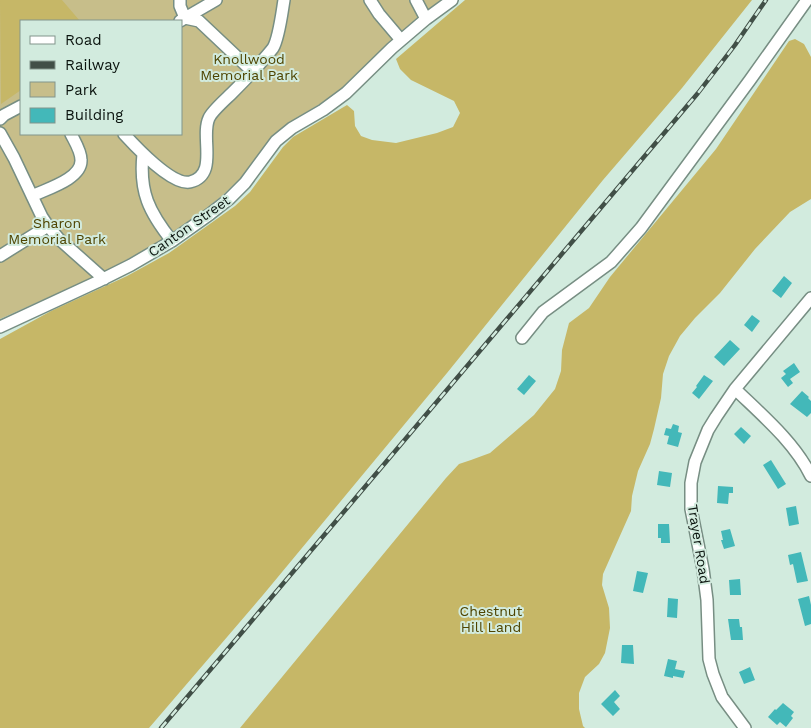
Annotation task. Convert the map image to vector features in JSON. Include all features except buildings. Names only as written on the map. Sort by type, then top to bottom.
[{"type":"street","points":[[180,0],[182,20]]},
{"type":"street","points":[[182,20],[216,0]]},
{"type":"street","points":[[125,135],[137,149],[176,180],[183,183],[200,177],[206,164],[206,130],[209,117],[253,72],[273,47],[284,0]]},
{"type":"street","points":[[370,0],[401,40]]},
{"type":"street","points":[[416,0],[426,19]]},
{"type":"street","name":"Canton Street","points":[[0,326],[104,279],[172,241],[210,214],[233,195],[251,175],[273,144],[282,136],[346,93],[401,40],[452,0]]},
{"type":"street","points":[[522,338],[543,312],[611,262],[641,228],[807,0]]},
{"type":"street","points":[[182,20],[199,21],[253,72]]},
{"type":"street","points":[[0,119],[20,107]]},
{"type":"street","points":[[0,133],[48,226],[59,239],[104,279]]},
{"type":"street","points":[[32,196],[69,179],[78,171],[82,162],[80,152],[72,135]]},
{"type":"street","points":[[143,154],[141,168],[146,199],[158,223],[172,241]]},
{"type":"street","points":[[0,256],[48,226]]},
{"type":"street","name":"Trayer Road","points":[[745,728],[722,697],[709,659],[707,600],[692,509],[692,483],[695,462],[708,430],[735,389],[811,298]]},
{"type":"street","points":[[735,389],[793,448],[804,462],[811,476]]},
{"type":"green space","name":"Knollwood Memorial Park","points":[[0,0],[441,0],[388,43],[342,88],[288,123],[272,136],[240,179],[206,209],[154,245],[94,277],[0,319]]},
{"type":"green space","points":[[0,0],[62,0],[79,20],[20,20],[20,91],[1,104]]},
{"type":"green space","points":[[465,0],[752,0],[682,88],[603,180],[447,373],[263,595],[149,728],[0,728],[0,339],[51,311],[127,276],[169,253],[235,206],[250,192],[283,147],[293,137],[347,105],[354,111],[355,126],[361,136],[372,140],[396,143],[453,127],[460,113],[454,101],[411,80],[400,69],[396,59]]},
{"type":"green space","name":"Chestnut Hill Land","points":[[795,39],[804,44],[811,57],[811,199],[790,212],[755,249],[720,293],[680,336],[669,356],[663,374],[661,398],[654,429],[650,444],[638,471],[632,496],[631,511],[603,574],[602,585],[609,608],[610,628],[605,653],[599,664],[585,677],[579,693],[579,709],[585,728],[240,728],[459,464],[490,453],[534,415],[555,389],[561,371],[562,350],[569,323],[589,308],[610,277],[716,149],[789,41]]},
{"type":"railway","points":[[161,728],[698,93],[735,45],[766,0]]},
{"type":"park label","name":"Sharon Memorial Park","points":[[57,232]]}]
